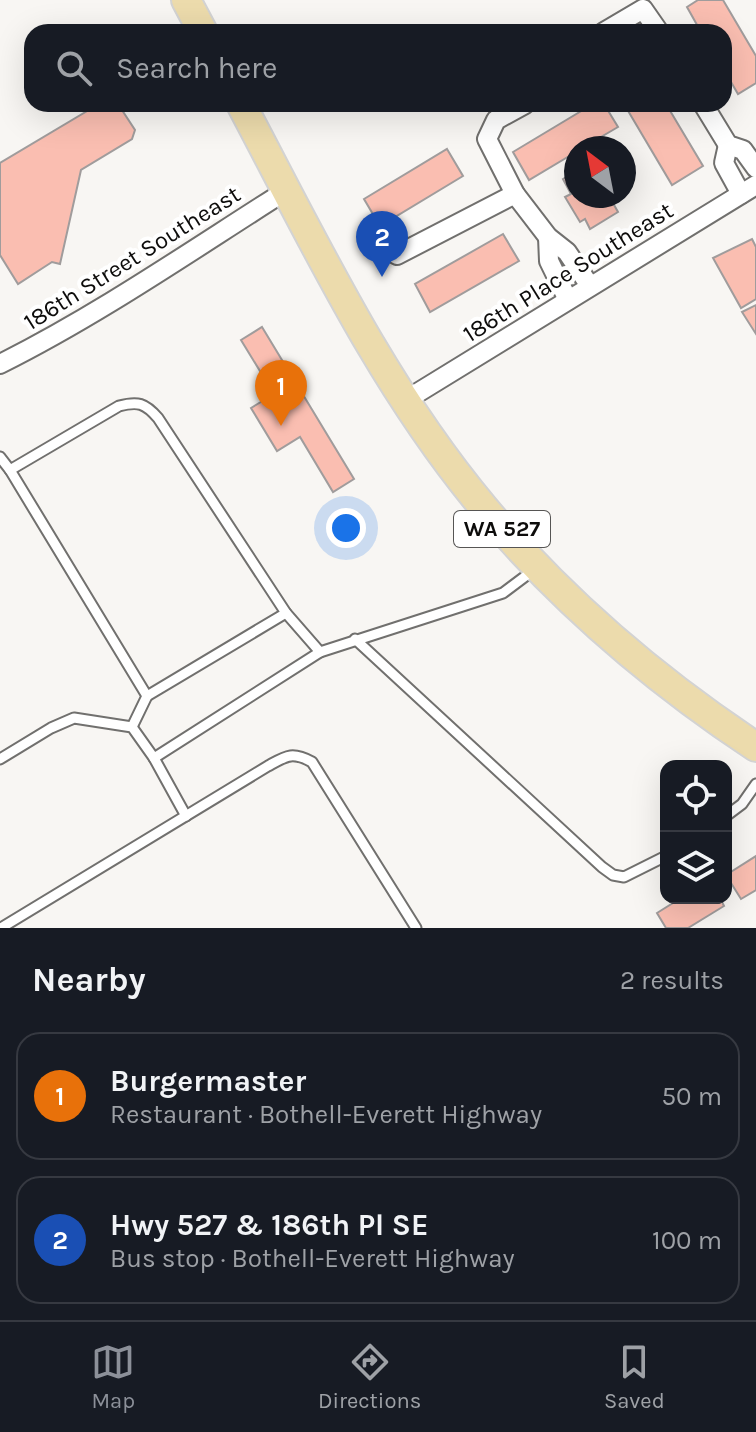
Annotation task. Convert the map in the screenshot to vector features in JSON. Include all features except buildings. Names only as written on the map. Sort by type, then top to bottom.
[{"type":"main road","points":[[186,0],[199,24]]},
{"type":"main road","name":"WA 527","points":[[245,112],[351,310],[406,400],[483,507],[591,619],[677,691],[756,747]]},
{"type":"street","points":[[618,24],[643,9],[653,24]]},
{"type":"street","points":[[510,112],[496,120],[487,139],[515,194],[548,237],[567,252],[590,286]]},
{"type":"street","points":[[708,112],[728,145],[743,150],[756,168]]},
{"type":"street","points":[[728,145],[724,163],[751,190]]},
{"type":"street","name":"186th Street Southeast","points":[[0,364],[121,295],[287,190]]},
{"type":"street","name":"186th Place Southeast","points":[[406,400],[751,190]]},
{"type":"street","points":[[397,255],[515,194]]},
{"type":"street","points":[[548,237],[549,261],[568,300]]},
{"type":"lane","points":[[10,470],[108,411],[134,402],[147,405],[286,613],[320,652]]},
{"type":"lane","points":[[0,457],[147,696]]},
{"type":"lane","points":[[154,758],[320,652],[503,593],[538,567]]},
{"type":"lane","points":[[132,727],[147,696],[286,613]]},
{"type":"lane","points":[[355,639],[613,875],[624,877],[660,859]]},
{"type":"lane","points":[[0,759],[74,718],[132,727],[154,758],[186,816]]},
{"type":"lane","points":[[1,928],[268,766],[287,756],[299,755],[312,762],[416,928]]},
{"type":"lane","points":[[732,812],[742,804],[756,784]]},
{"type":"place","name":"Hwy 527 & 186th Pl SE","points":[[382,277]]},
{"type":"place","name":"Burgermaster","points":[[281,426]]}]
